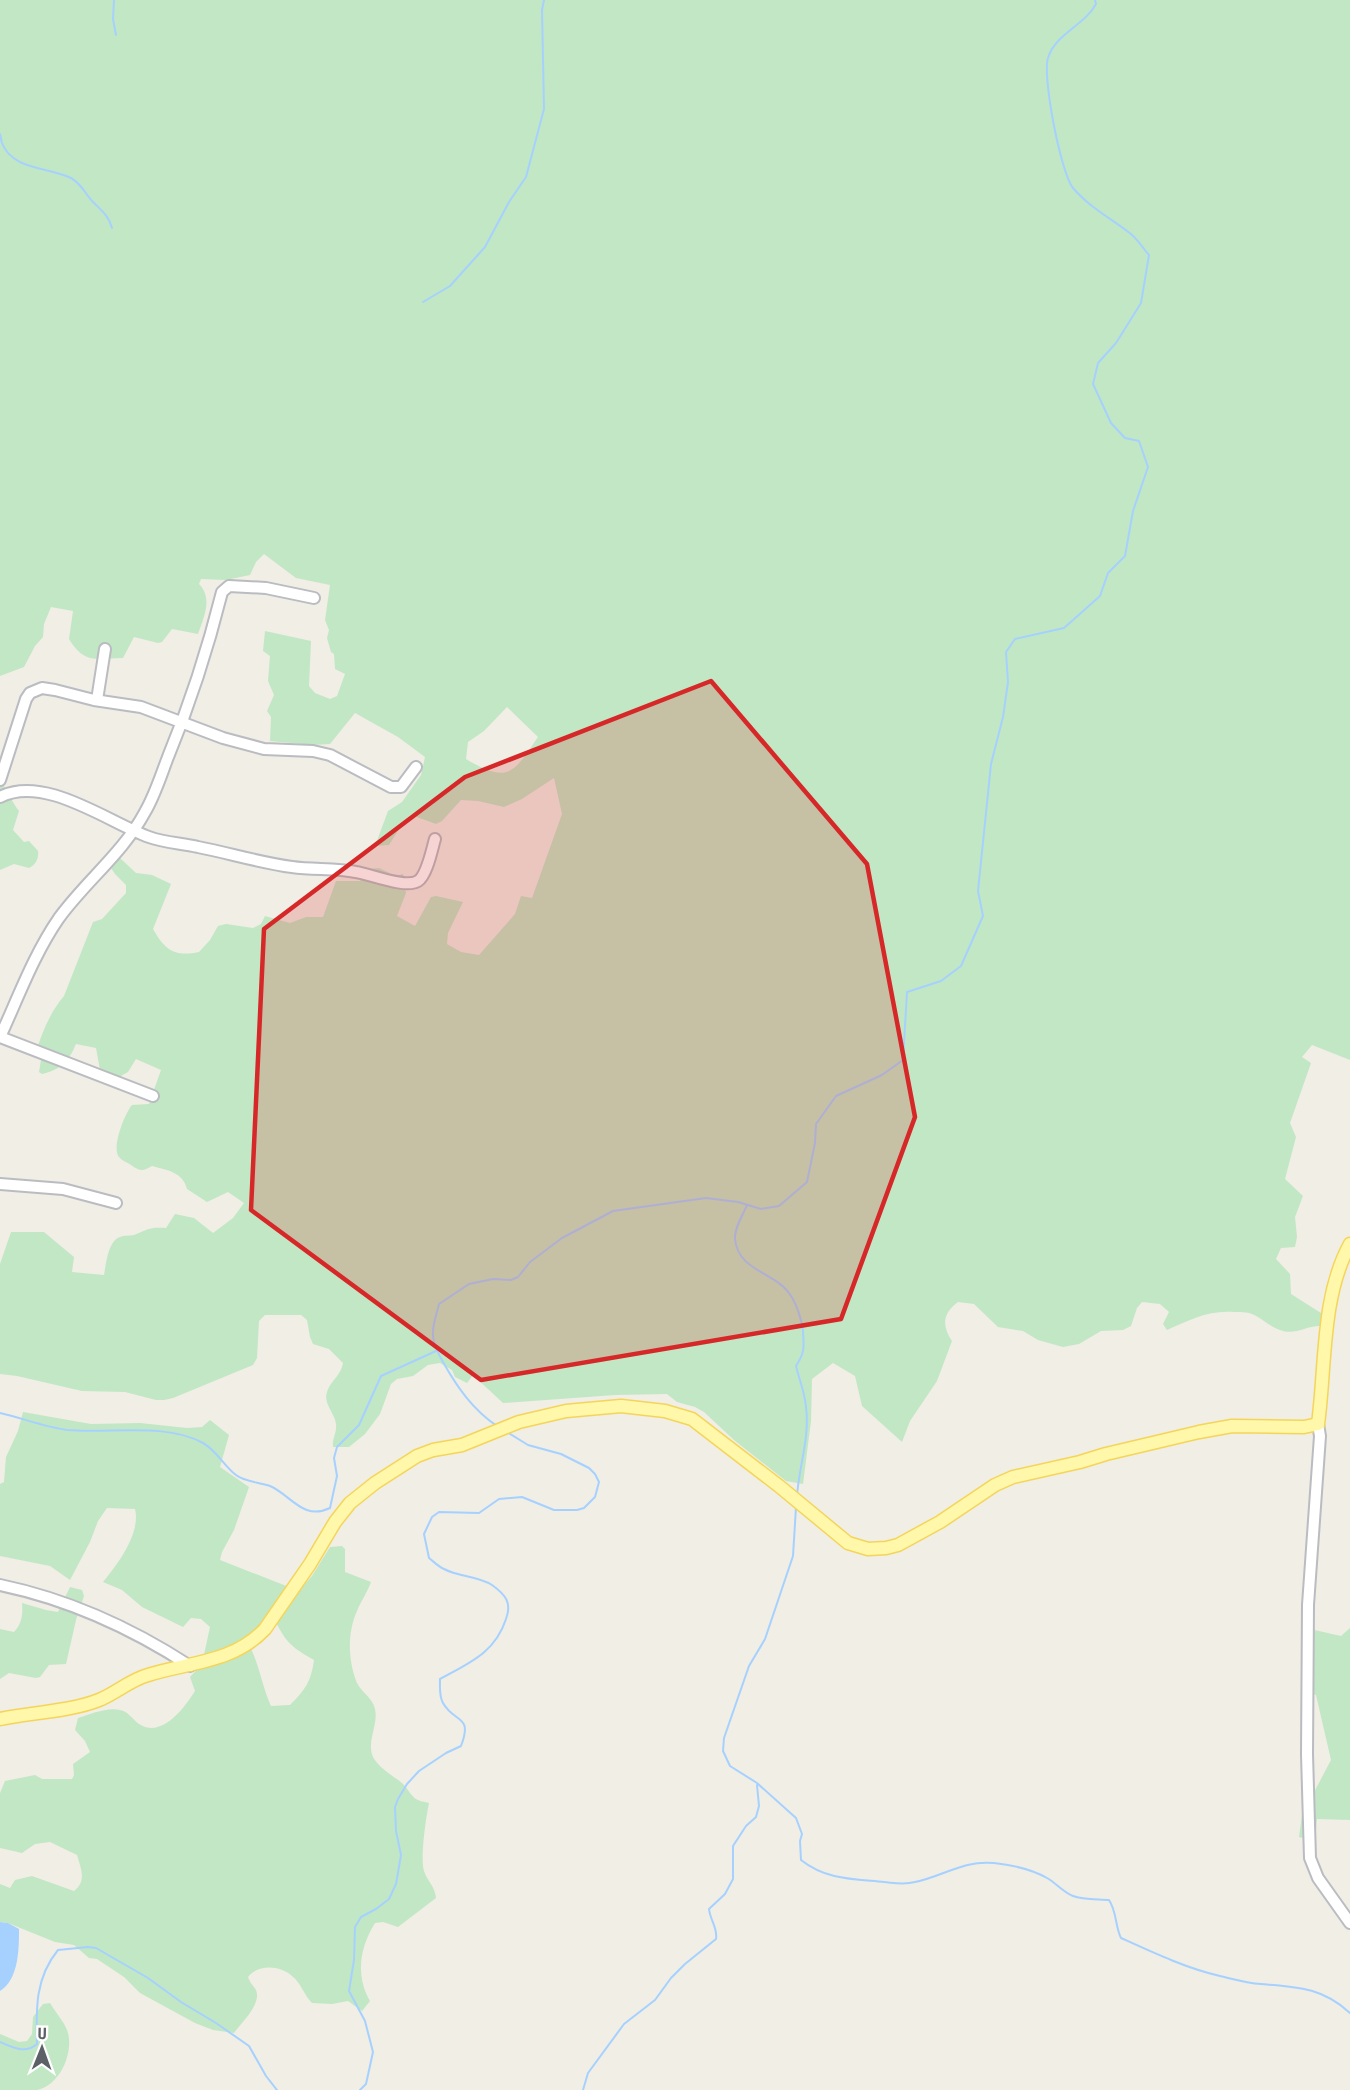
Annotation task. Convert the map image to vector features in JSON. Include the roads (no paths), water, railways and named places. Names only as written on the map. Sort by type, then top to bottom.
[{"type":"main road","points":[[0,1719],[90,1702],[148,1675],[222,1657],[247,1645],[257,1637],[292,1590],[335,1522],[362,1492],[417,1456],[433,1450],[462,1445],[519,1422],[566,1411],[621,1406],[665,1411],[692,1419],[779,1486],[848,1544],[868,1549],[898,1545],[940,1522],[995,1485],[1013,1477],[1232,1426],[1304,1427],[1318,1424],[1330,1306],[1350,1244]]},
{"type":"street","points":[[153,1096],[0,1037],[58,919],[86,885],[109,863],[146,811],[183,722],[222,592],[229,586],[266,588],[314,598]]},
{"type":"street","points":[[97,700],[105,649]]},
{"type":"street","points":[[0,780],[30,693],[42,688],[141,707],[223,738],[264,749],[313,751],[330,755],[391,787],[400,787],[416,767]]},
{"type":"street","points":[[0,797],[8,793],[29,790],[48,794],[166,842],[196,846],[291,867],[346,870],[392,881],[415,882],[421,878],[435,839]]},
{"type":"street","points":[[0,1184],[63,1189],[116,1203]]},
{"type":"street","points":[[1318,1424],[1320,1436],[1308,1605],[1307,1754],[1310,1858],[1318,1878],[1350,1923]]},
{"type":"street","points":[[0,1585],[43,1597],[112,1622],[160,1647],[190,1666]]},
{"type":"water","points":[[0,1922],[8,1923],[19,1929],[17,1963],[11,1979],[0,1991]]},
{"type":"waterway","points":[[114,0],[113,19],[116,35]]},
{"type":"waterway","points":[[423,302],[450,286],[485,247],[509,202],[526,177],[544,109],[542,10],[544,0]]},
{"type":"waterway","points":[[497,1426],[480,1413],[466,1397],[437,1351],[433,1332],[439,1304],[469,1284],[493,1279],[511,1280],[518,1277],[530,1262],[562,1238],[613,1211],[706,1198],[738,1202],[761,1209],[779,1206],[807,1182],[815,1143],[816,1124],[836,1096],[882,1075],[903,1060],[907,992],[941,981],[961,966],[983,916],[978,891],[991,764],[1003,717],[1008,682],[1006,652],[1015,639],[1064,628],[1100,596],[1108,573],[1125,556],[1133,511],[1148,467],[1139,441],[1125,438],[1111,423],[1093,384],[1098,363],[1116,343],[1141,303],[1149,255],[1131,234],[1093,207],[1073,188],[1063,164],[1050,103],[1048,58],[1057,42],[1091,11],[1096,4],[1095,0]]},
{"type":"waterway","points":[[0,134],[7,152],[22,163],[75,180],[104,213],[112,228]]},
{"type":"waterway","points":[[747,1205],[736,1230],[735,1239],[738,1250],[750,1265],[785,1288],[799,1313],[802,1327],[803,1350],[796,1366],[805,1402],[807,1429],[797,1496]]},
{"type":"waterway","points":[[0,1413],[67,1430],[137,1430],[188,1437],[208,1446],[240,1477],[270,1486],[305,1509],[321,1511],[330,1508],[337,1476],[334,1458],[337,1447],[359,1425],[381,1376],[436,1351]]},
{"type":"waterway","points":[[360,2090],[366,2084],[373,2052],[365,2021],[349,1991],[354,1960],[355,1927],[361,1917],[389,1899],[396,1884],[401,1855],[396,1831],[395,1807],[398,1799],[407,1784],[419,1771],[461,1746],[464,1724],[443,1703],[440,1695],[440,1679],[471,1662],[488,1649],[501,1631],[508,1613],[508,1604],[504,1596],[492,1585],[450,1572],[429,1558],[424,1534],[432,1517],[439,1512],[479,1513],[499,1499],[522,1497],[554,1510],[584,1508],[595,1497],[599,1482],[589,1468],[561,1454],[528,1445],[507,1432]]},
{"type":"waterway","points":[[796,1507],[793,1556],[765,1639],[749,1666],[724,1738],[723,1751],[730,1766],[757,1783],[796,1818],[802,1834],[801,1860],[830,1875],[900,1884],[911,1883],[973,1864],[994,1863],[1021,1868],[1047,1878],[1073,1896],[1109,1900],[1121,1938],[1207,1973],[1251,1983],[1319,1993],[1340,2004],[1350,2013]]},
{"type":"waterway","points":[[583,2090],[588,2073],[624,2024],[655,2000],[671,1978],[716,1939],[716,1931],[709,1909],[725,1894],[733,1879],[733,1846],[746,1826],[756,1817],[759,1806],[757,1785]]},
{"type":"waterway","points":[[0,2042],[24,2049],[37,2044],[38,1994],[50,1961],[58,1950],[96,1948],[148,1978],[249,2046],[277,2090]]}]
